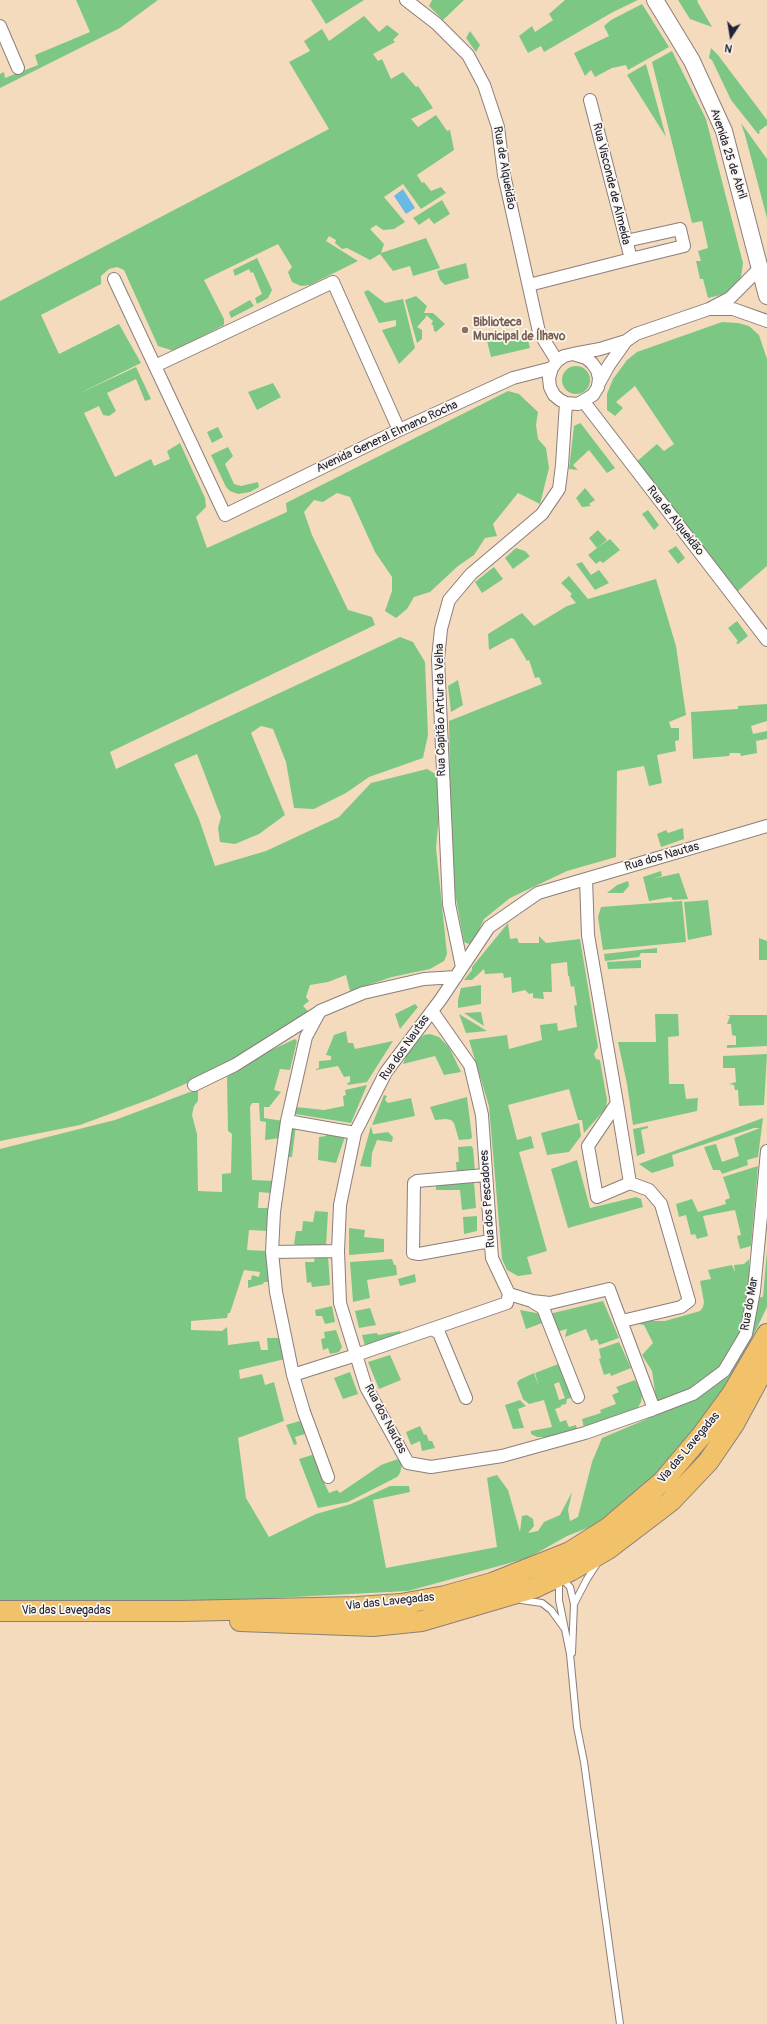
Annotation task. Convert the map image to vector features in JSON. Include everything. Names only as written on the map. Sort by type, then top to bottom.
[{"type":"main road","name":"Via das Lavegadas","points":[[0,1618],[154,1619],[373,1626],[422,1621],[495,1601],[534,1588],[608,1549],[671,1501],[708,1462],[734,1424],[758,1364],[767,1334]]},
{"type":"main road","name":"Via das Lavegadas","points":[[0,1611],[183,1611],[382,1605],[445,1596],[492,1583],[570,1552],[608,1528],[663,1481],[682,1460],[732,1394],[758,1364]]},
{"type":"main road","points":[[382,1605],[427,1608],[478,1597],[542,1574],[550,1573],[559,1576],[564,1564],[608,1537],[633,1518],[693,1462],[729,1415],[758,1364]]},
{"type":"street","name":"Rua de Alqueidão","points":[[406,0],[437,24],[468,55],[484,85],[498,127],[504,174],[539,332],[554,364]]},
{"type":"street","name":"Avenida 25 de Abril","points":[[655,0],[692,61],[724,131],[767,296]]},
{"type":"street","points":[[0,26],[18,68]]},
{"type":"street","name":"Rua Visconde de Almeida","points":[[529,285],[631,259],[590,100]]},
{"type":"street","points":[[626,241],[680,229],[684,246],[631,259]]},
{"type":"street","points":[[626,341],[609,365],[593,395],[584,402],[566,403],[554,395],[550,387],[549,378],[554,364],[564,356],[600,349],[626,341],[636,334],[709,309],[730,298],[760,268]]},
{"type":"street","points":[[114,279],[155,366],[333,282],[399,430]]},
{"type":"street","points":[[709,309],[733,309],[767,321]]},
{"type":"street","points":[[572,354],[586,358],[592,363],[597,370],[598,387]]},
{"type":"street","name":"Avenida General Elmano Rocha","points":[[155,366],[225,515],[399,430],[513,378],[554,364]]},
{"type":"street","name":"Rua de Alqueidão","points":[[584,402],[767,640]]},
{"type":"street","name":"Rua Capitão Artur da Velha","points":[[459,972],[449,904],[438,659],[441,628],[449,600],[472,574],[542,514],[559,489],[566,403]]},
{"type":"street","name":"Rua dos Nautas","points":[[408,1463],[366,1387],[340,1303],[338,1251],[340,1205],[355,1133],[386,1072],[432,1011],[489,927],[538,893],[767,826]]},
{"type":"street","points":[[586,879],[588,935],[630,1182]]},
{"type":"street","points":[[194,1085],[235,1065],[320,1011],[363,993],[459,972]]},
{"type":"street","points":[[320,1011],[306,1037],[287,1121],[274,1212],[272,1252],[276,1292],[293,1374],[304,1412],[328,1477]]},
{"type":"street","name":"Rua dos Pescadores","points":[[432,1011],[470,1065],[482,1115],[492,1258],[509,1294]]},
{"type":"street","points":[[617,1103],[588,1146],[597,1197],[630,1182],[649,1190],[661,1204],[689,1301],[681,1307],[622,1320]]},
{"type":"street","points":[[287,1121],[355,1133]]},
{"type":"street","name":"Rua do Mar","points":[[408,1463],[431,1467],[502,1456],[585,1433],[693,1394],[724,1371],[746,1334],[754,1291],[767,1151]]},
{"type":"street","points":[[485,1175],[417,1181],[414,1183],[413,1253],[419,1254],[490,1241]]},
{"type":"street","points":[[272,1252],[338,1251]]},
{"type":"street","points":[[293,1374],[356,1355],[507,1303],[509,1294],[532,1301],[550,1303],[609,1289],[622,1320],[654,1409]]},
{"type":"street","points":[[532,1301],[544,1308],[578,1397]]},
{"type":"street","points":[[432,1329],[439,1332],[466,1398]]},
{"type":"lane","points":[[574,1604],[587,1578],[608,1549]]},
{"type":"lane","points":[[559,1576],[570,1587],[574,1604],[572,1669]]},
{"type":"lane","points":[[559,1576],[559,1600],[572,1669],[577,1727],[620,2024]]},
{"type":"lane","points":[[495,1601],[535,1600],[551,1610],[565,1629]]},
{"type":"green space","points":[[76,0],[158,0],[120,28],[0,88],[0,74],[4,72],[5,78],[38,65],[35,55],[90,32]]},
{"type":"green space","points":[[311,0],[364,0],[326,24]]},
{"type":"green space","points":[[432,0],[464,0],[443,20],[429,6]]},
{"type":"green space","points":[[565,0],[638,0],[613,12],[544,52],[541,46],[528,53],[519,36],[532,26],[535,32],[553,20],[549,14]]},
{"type":"green space","points":[[678,0],[698,0],[697,1],[712,27],[690,19]]},
{"type":"green space","points":[[642,4],[669,47],[628,70],[626,65],[612,68],[595,77],[591,70],[585,76],[574,53],[609,36],[604,26],[611,20]]},
{"type":"green space","points":[[364,16],[379,32],[387,25],[399,34],[393,40],[395,42],[373,54],[378,61],[382,59],[391,79],[403,72],[416,87],[418,86],[433,108],[411,119],[418,127],[436,115],[447,131],[450,130],[454,150],[417,175],[422,183],[424,182],[431,191],[441,187],[446,193],[421,209],[403,184],[384,197],[405,222],[394,229],[383,230],[376,225],[370,229],[384,244],[381,253],[426,238],[440,268],[413,276],[410,266],[393,271],[380,254],[370,260],[347,248],[342,249],[335,243],[336,240],[329,236],[326,241],[358,261],[310,285],[301,286],[292,282],[288,272],[292,267],[278,244],[204,280],[224,319],[224,325],[174,351],[158,346],[124,270],[117,267],[109,269],[101,276],[101,284],[41,315],[59,354],[119,324],[141,363],[76,395],[136,367],[151,399],[145,401],[136,379],[107,393],[116,411],[109,416],[103,415],[99,406],[84,413],[115,477],[151,459],[154,466],[170,459],[167,451],[180,443],[205,498],[206,507],[196,517],[207,548],[287,512],[286,503],[508,391],[519,394],[538,412],[536,425],[538,439],[546,448],[549,468],[540,504],[518,493],[493,524],[497,536],[485,538],[474,555],[458,566],[430,592],[414,597],[407,609],[396,618],[385,611],[392,591],[392,577],[375,552],[350,497],[337,493],[323,502],[314,500],[304,512],[312,535],[348,610],[372,617],[375,625],[110,752],[116,769],[400,637],[413,642],[425,662],[428,735],[423,758],[369,777],[346,793],[314,809],[294,808],[286,762],[273,729],[261,726],[251,733],[285,815],[259,834],[235,844],[220,842],[218,828],[221,817],[197,754],[174,764],[199,819],[215,866],[266,851],[339,817],[371,783],[427,769],[439,776],[440,804],[436,848],[447,954],[444,961],[430,969],[392,977],[350,991],[346,975],[328,982],[310,985],[306,997],[309,1001],[303,1006],[308,1011],[276,1036],[208,1074],[153,1098],[80,1125],[0,1141],[0,301],[329,129],[289,62],[310,51],[304,41],[322,29],[329,41]]},
{"type":"green space","points":[[470,31],[480,45],[476,52],[466,38]]},
{"type":"green space","points":[[711,48],[718,55],[767,120],[767,125],[759,131],[760,133],[758,134],[731,100],[712,60],[709,58]]},
{"type":"green space","points":[[672,51],[706,119],[743,263],[741,277],[729,291],[721,295],[708,298],[703,279],[700,279],[696,261],[701,261],[698,251],[708,248],[702,221],[692,223],[652,62]]},
{"type":"green space","points":[[646,64],[666,137],[627,75]]},
{"type":"green space","points":[[741,123],[767,159],[767,218],[745,135]]},
{"type":"green space","points":[[442,200],[450,214],[434,224],[429,218],[419,225],[413,218]]},
{"type":"green space","points":[[257,258],[272,290],[268,298],[257,304],[255,298],[262,294],[253,272],[251,273],[249,269],[235,276],[233,270]]},
{"type":"green space","points":[[466,263],[469,278],[445,285],[440,280],[437,271]]},
{"type":"green space","points":[[368,290],[385,303],[403,299],[415,348],[399,364],[382,330],[396,326],[396,320],[379,323],[364,292]]},
{"type":"green space","points":[[416,296],[427,306],[424,313],[433,313],[445,324],[436,332],[431,324],[433,321],[426,315],[417,327],[422,330],[422,339],[417,343],[405,300]]},
{"type":"green space","points":[[250,300],[254,306],[231,318],[229,312]]},
{"type":"green space","points":[[722,322],[738,323],[749,326],[759,335],[767,359],[767,566],[738,591],[635,463],[657,444],[664,451],[674,444],[635,386],[616,402],[623,408],[615,416],[607,410],[607,394],[613,379],[627,360],[637,352]]},
{"type":"green space","points":[[526,332],[530,348],[491,357],[487,341],[511,333],[512,336]]},
{"type":"green space","points":[[576,366],[586,370],[590,380],[586,390],[576,394],[566,390],[562,380],[566,370]]},
{"type":"green space","points":[[273,383],[281,397],[257,410],[248,392]]},
{"type":"green space","points":[[580,423],[615,468],[607,473],[589,450],[573,465],[578,470],[569,469],[574,426]]},
{"type":"green space","points":[[218,427],[223,437],[212,443],[207,432]]},
{"type":"green space","points":[[228,447],[233,456],[225,464],[234,484],[241,486],[258,482],[259,487],[250,492],[238,494],[230,491],[226,487],[211,455]]},
{"type":"green space","points":[[585,488],[595,500],[589,504],[591,506],[582,507],[576,498]]},
{"type":"green space","points":[[648,510],[659,525],[654,530],[642,514]]},
{"type":"green space","points":[[598,530],[607,540],[597,548],[589,538]]},
{"type":"green space","points":[[610,539],[620,550],[603,563],[600,561],[596,564],[588,555]]},
{"type":"green space","points":[[676,546],[685,558],[678,564],[668,551]]},
{"type":"green space","points":[[516,548],[525,551],[530,556],[513,569],[505,558]]},
{"type":"green space","points":[[582,562],[591,575],[599,570],[609,583],[595,590],[576,564]]},
{"type":"green space","points":[[494,567],[503,579],[482,593],[475,582]]},
{"type":"green space","points":[[569,576],[588,599],[656,579],[676,646],[686,715],[669,722],[671,728],[679,728],[679,740],[675,741],[676,751],[657,755],[662,783],[649,786],[644,766],[617,771],[616,857],[567,871],[510,898],[484,919],[475,938],[469,944],[464,942],[454,888],[451,846],[449,721],[542,684],[539,677],[535,678],[529,660],[527,661],[514,639],[511,638],[489,650],[488,634],[522,613],[534,626],[567,606],[576,603],[570,596],[572,594],[561,583]]},
{"type":"green space","points":[[737,621],[748,636],[738,644],[736,643],[738,641],[728,628]]},
{"type":"green space","points":[[458,680],[463,705],[451,712],[448,686]]},
{"type":"green space","points":[[767,704],[767,721],[751,726],[753,734],[767,731],[767,739],[756,741],[757,753],[741,756],[740,753],[730,753],[729,756],[693,759],[691,712],[738,709],[738,706]]},
{"type":"green space","points":[[683,828],[684,839],[661,847],[657,834],[666,830],[668,833]]},
{"type":"green space","points":[[661,871],[662,876],[652,879],[679,873],[688,899],[673,900],[671,897],[649,901],[643,877]]},
{"type":"green space","points":[[628,881],[629,886],[623,893],[607,893],[617,885]]},
{"type":"green space","points":[[708,900],[712,935],[688,940],[684,902]]},
{"type":"green space","points":[[682,901],[686,942],[603,950],[598,917],[601,907]]},
{"type":"green space","points":[[508,923],[510,939],[517,938],[519,943],[539,943],[539,936],[546,943],[580,939],[598,1047],[594,1054],[596,1059],[600,1060],[607,1100],[606,1108],[584,1133],[582,1120],[578,1120],[569,1089],[508,1105],[517,1140],[531,1136],[534,1148],[519,1152],[547,1251],[527,1257],[532,1274],[518,1276],[507,1270],[502,1259],[489,1106],[469,1040],[507,1035],[509,1049],[542,1040],[540,1025],[557,1023],[558,1031],[577,1027],[574,1006],[577,1005],[574,986],[571,987],[568,976],[567,962],[551,964],[552,992],[543,992],[544,999],[533,998],[533,993],[529,994],[525,990],[512,993],[511,977],[504,978],[503,973],[485,974],[484,969],[472,980],[464,980],[472,970],[472,967]]},
{"type":"green space","points":[[759,938],[767,941],[767,960],[759,960]]},
{"type":"green space","points":[[657,948],[657,953],[641,953],[639,957],[605,961],[604,954]]},
{"type":"green space","points":[[641,960],[641,968],[608,969],[607,962]]},
{"type":"green space","points":[[481,985],[481,1004],[458,1008],[461,988]]},
{"type":"green space","points":[[415,1004],[418,1007],[400,1029],[395,1014]]},
{"type":"green space","points":[[481,1012],[484,1026],[464,1013]]},
{"type":"green space","points":[[459,1014],[487,1031],[466,1033]]},
{"type":"green space","points":[[655,1014],[678,1014],[679,1036],[668,1037],[669,1084],[684,1084],[686,1099],[698,1098],[697,1111],[633,1125],[627,1084],[618,1042],[656,1042]]},
{"type":"green space","points":[[726,1015],[767,1015],[767,1046],[727,1048],[727,1045],[736,1045],[736,1036],[732,1035],[731,1024],[727,1024],[730,1016]]},
{"type":"green space","points":[[346,1031],[348,1043],[353,1043],[355,1049],[393,1041],[367,1082],[348,1085],[347,1083],[350,1082],[350,1076],[344,1077],[338,1066],[316,1070],[319,1068],[319,1061],[331,1060],[331,1056],[326,1055],[334,1035]]},
{"type":"green space","points":[[430,1034],[439,1037],[449,1047],[461,1072],[444,1075],[435,1056],[403,1064],[408,1051],[417,1040],[424,1035]]},
{"type":"green space","points":[[295,1039],[297,1041],[290,1070],[280,1069],[274,1090],[281,1092],[269,1107],[264,1107],[264,1118],[284,1121],[281,1138],[265,1140],[266,1122],[260,1121],[259,1103],[252,1103],[250,1107],[252,1180],[276,1181],[270,1193],[259,1192],[258,1208],[273,1208],[268,1231],[249,1230],[247,1250],[268,1251],[273,1282],[264,1282],[263,1284],[248,1288],[248,1280],[251,1280],[252,1275],[259,1277],[260,1272],[244,1270],[227,1318],[191,1321],[191,1330],[222,1331],[227,1327],[228,1345],[259,1341],[261,1350],[268,1350],[267,1338],[281,1338],[285,1359],[239,1370],[240,1379],[262,1374],[265,1385],[274,1382],[284,1421],[238,1438],[246,1498],[269,1537],[316,1514],[351,1504],[390,1486],[409,1486],[410,1492],[373,1500],[386,1568],[497,1547],[487,1478],[497,1475],[508,1490],[520,1532],[522,1516],[527,1515],[533,1519],[534,1526],[528,1533],[538,1531],[544,1522],[560,1515],[572,1492],[568,1510],[570,1521],[578,1517],[592,1462],[602,1438],[647,1419],[657,1405],[652,1371],[642,1355],[653,1343],[644,1325],[622,1321],[665,1321],[700,1311],[704,1302],[700,1281],[711,1279],[708,1270],[732,1265],[735,1272],[734,1265],[744,1264],[749,1259],[749,1285],[752,1298],[763,1297],[767,1251],[767,1307],[742,1359],[720,1397],[662,1469],[595,1525],[567,1536],[528,1558],[408,1591],[160,1604],[0,1604],[0,1149],[115,1120],[198,1089],[198,1101],[194,1106],[192,1115],[197,1134],[198,1191],[222,1192],[222,1174],[231,1173],[232,1134],[228,1131],[227,1077],[267,1052]]},
{"type":"green space","points":[[767,1054],[764,1105],[739,1106],[738,1090],[735,1090],[734,1085],[729,1084],[736,1082],[735,1068],[723,1068],[723,1056]]},
{"type":"green space","points":[[367,1085],[351,1123],[295,1114],[296,1107],[324,1110],[344,1106],[343,1096],[346,1095],[345,1090]]},
{"type":"green space","points":[[384,1095],[387,1096],[385,1100],[388,1103],[411,1098],[415,1116],[372,1125]]},
{"type":"green space","points":[[467,1097],[472,1137],[471,1139],[459,1140],[454,1123],[451,1120],[446,1119],[435,1120],[430,1107]]},
{"type":"green space","points":[[763,1118],[758,1157],[747,1160],[748,1165],[722,1174],[720,1170],[713,1170],[704,1147],[716,1144],[722,1162],[739,1156],[734,1138],[760,1128],[754,1128],[672,1155],[674,1166],[652,1173],[639,1164]]},
{"type":"green space","points":[[290,1123],[296,1125],[292,1157],[285,1157]]},
{"type":"green space","points":[[579,1123],[581,1136],[569,1152],[547,1155],[541,1133]]},
{"type":"green space","points":[[371,1126],[373,1134],[388,1132],[393,1137],[392,1142],[377,1140],[372,1153],[371,1167],[360,1166]]},
{"type":"green space","points":[[648,1126],[648,1128],[641,1130],[645,1153],[637,1156],[633,1129]]},
{"type":"green space","points":[[327,1131],[346,1134],[336,1163],[318,1160],[319,1137],[326,1136]]},
{"type":"green space","points":[[471,1146],[473,1148],[475,1172],[457,1175],[456,1162],[459,1162],[458,1147]]},
{"type":"green space","points":[[577,1160],[590,1208],[636,1197],[641,1199],[643,1207],[568,1228],[551,1169]]},
{"type":"green space","points":[[758,1166],[751,1246],[740,1249],[737,1236],[741,1235],[735,1210],[703,1216],[708,1236],[697,1239],[695,1234],[691,1235],[686,1215],[679,1217],[676,1204],[692,1199],[698,1212],[726,1204],[725,1200],[730,1198],[723,1177]]},
{"type":"green space","points":[[474,1182],[476,1208],[462,1210],[460,1190],[436,1190],[436,1185]]},
{"type":"green space","points":[[315,1211],[328,1212],[326,1246],[300,1247],[294,1244],[296,1231],[302,1231],[303,1221],[313,1222]]},
{"type":"green space","points":[[477,1216],[477,1231],[464,1234],[463,1217]]},
{"type":"green space","points":[[349,1228],[365,1230],[364,1237],[384,1239],[384,1252],[349,1255]]},
{"type":"green space","points":[[315,1256],[328,1256],[330,1285],[312,1287],[311,1282],[307,1283],[305,1262],[314,1262]]},
{"type":"green space","points":[[392,1259],[394,1265],[396,1265],[397,1275],[367,1280],[370,1298],[353,1302],[350,1262]]},
{"type":"green space","points":[[415,1274],[416,1282],[400,1286],[398,1279]]},
{"type":"green space","points":[[603,1301],[619,1338],[599,1345],[597,1339],[591,1341],[586,1329],[565,1337],[567,1329],[556,1332],[549,1314]]},
{"type":"green space","points":[[332,1306],[335,1322],[325,1324],[322,1316],[316,1316],[315,1310]]},
{"type":"green space","points":[[370,1308],[376,1325],[359,1328],[355,1311]]},
{"type":"green space","points":[[520,1310],[542,1314],[545,1322],[526,1329]]},
{"type":"green space","points":[[336,1330],[342,1347],[339,1352],[330,1354],[328,1348],[323,1350],[321,1339],[325,1338],[324,1332]]},
{"type":"green space","points":[[400,1331],[401,1334],[365,1346],[362,1335],[377,1333],[378,1335]]},
{"type":"green space","points":[[619,1342],[631,1368],[611,1376],[610,1373],[604,1375],[599,1359],[601,1358],[599,1349]]},
{"type":"green space","points":[[390,1355],[401,1380],[379,1389],[368,1362]]},
{"type":"green space","points":[[561,1363],[574,1397],[567,1399],[566,1404],[555,1409],[560,1422],[566,1420],[569,1427],[576,1425],[577,1429],[552,1437],[537,1437],[531,1434],[531,1431],[552,1427],[544,1400],[529,1404],[523,1399],[517,1383],[519,1380],[534,1373],[539,1387],[535,1373]],"holes":[[[559,1382],[565,1398],[559,1400],[554,1384]]]},
{"type":"green space","points":[[350,1372],[358,1394],[343,1399],[334,1378]]},
{"type":"green space","points":[[635,1380],[642,1394],[641,1402],[637,1409],[584,1428],[582,1419],[601,1413],[600,1410],[616,1404],[612,1395],[619,1392],[616,1387]]},
{"type":"green space","points":[[520,1400],[526,1406],[518,1409],[524,1428],[513,1429],[505,1405]]},
{"type":"green space","points":[[303,1420],[308,1433],[295,1437],[297,1444],[294,1445],[286,1425]]},
{"type":"green space","points":[[420,1426],[424,1435],[426,1434],[429,1441],[432,1441],[435,1448],[422,1451],[420,1441],[411,1445],[406,1432]]},
{"type":"green space","points":[[315,1454],[327,1480],[324,1482],[329,1493],[337,1490],[340,1493],[381,1465],[398,1459],[401,1460],[402,1465],[400,1473],[397,1477],[348,1502],[318,1508],[299,1459]]},
{"type":"water","points":[[403,189],[415,208],[406,214],[394,196]]},
{"type":"place","name":"Biblioteca Municipal de Ílhavo","points":[[465,330]]}]
